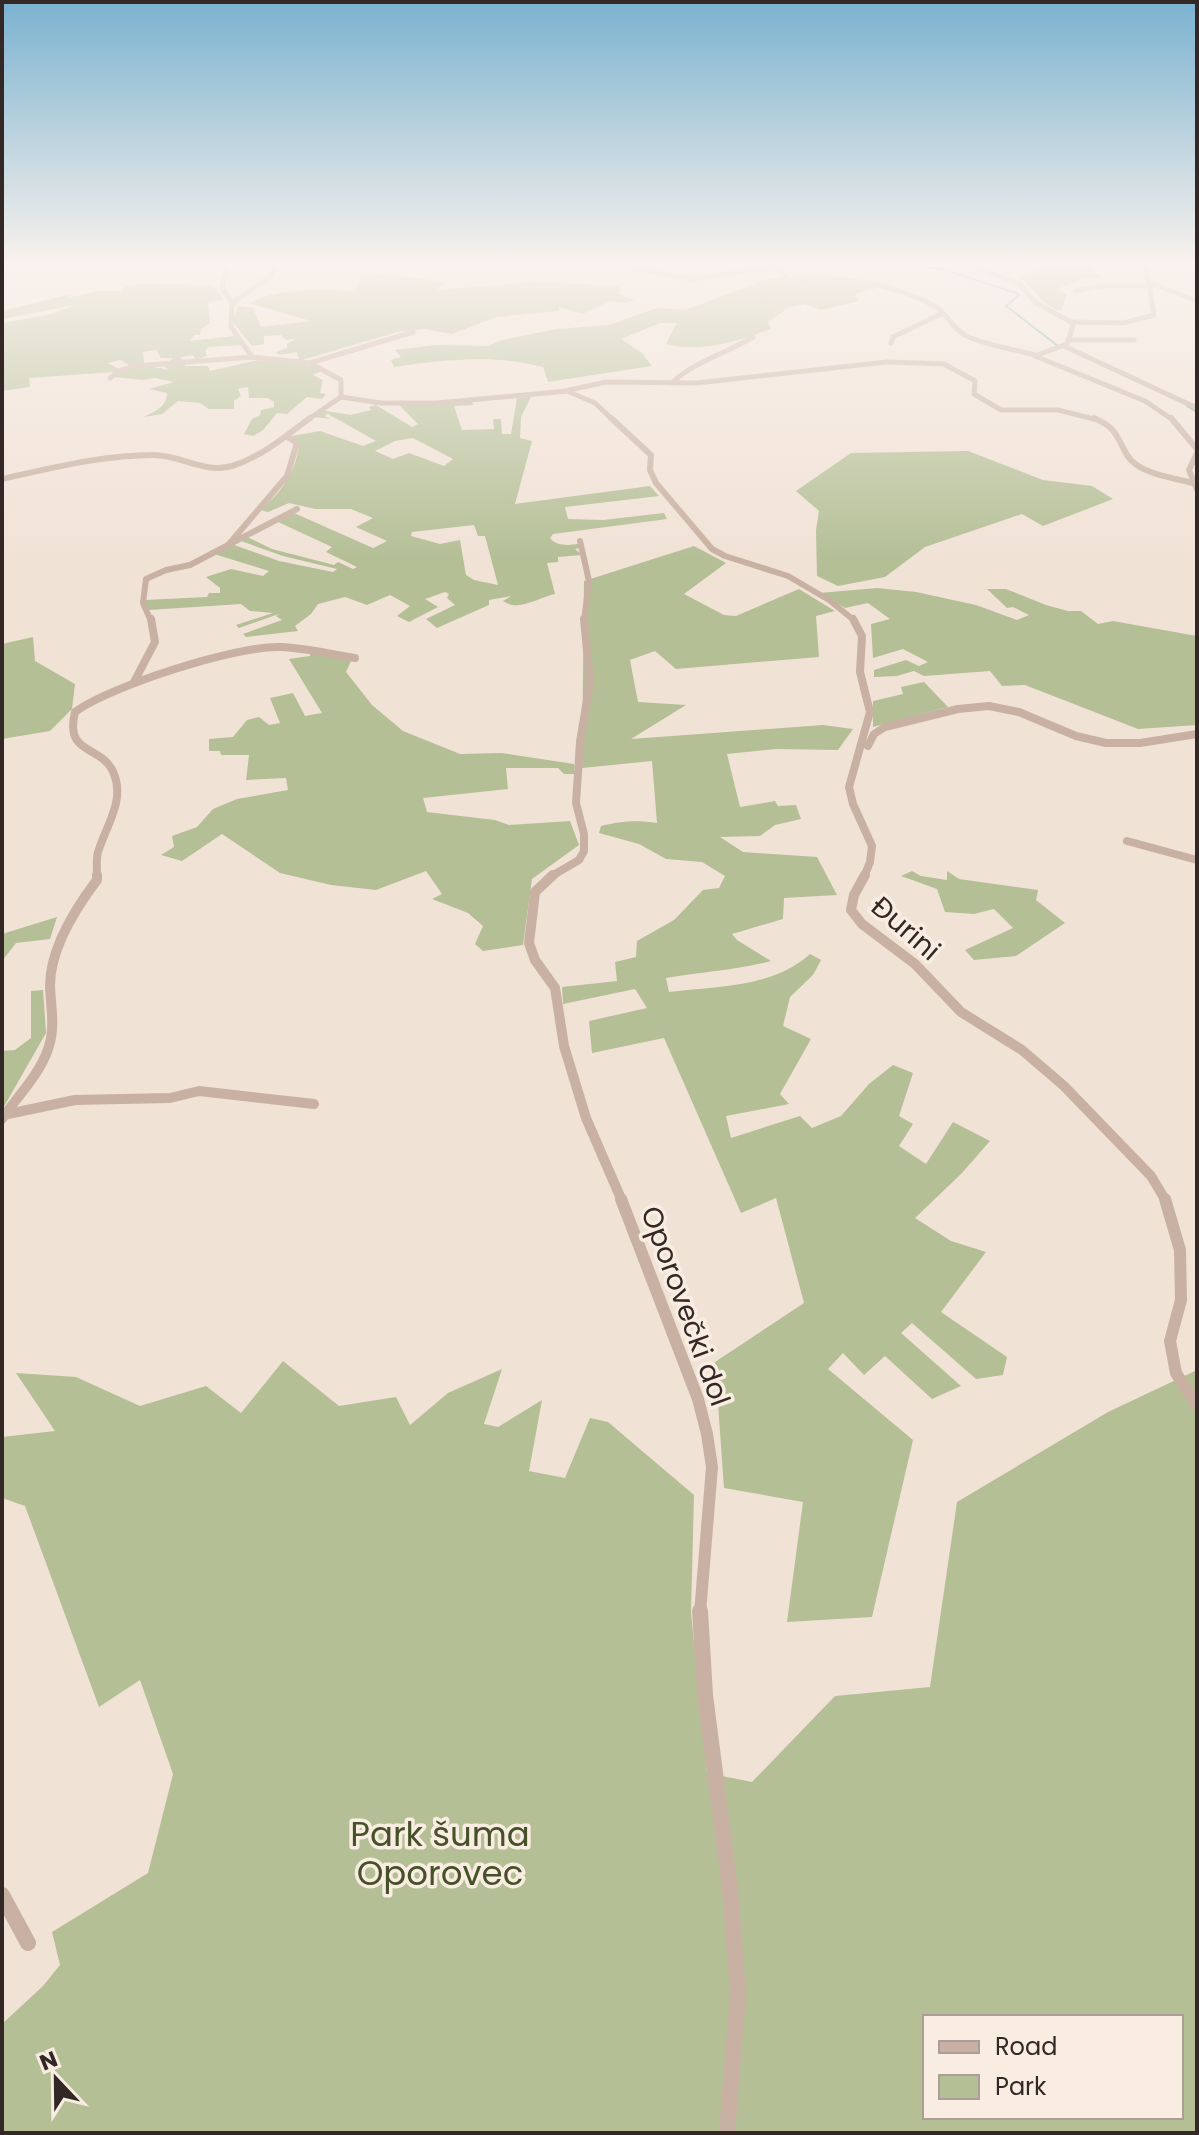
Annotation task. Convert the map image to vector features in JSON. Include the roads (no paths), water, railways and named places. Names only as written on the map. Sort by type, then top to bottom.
[{"type":"street","points":[[110,378],[119,371],[135,366],[218,360]]},
{"type":"street","points":[[265,360],[310,363],[339,376],[341,397]]},
{"type":"street","points":[[310,363],[320,360]]},
{"type":"street","points":[[672,383],[683,372],[712,360]]},
{"type":"street","points":[[1044,360],[1061,369],[1150,401],[1186,434],[1197,451],[1189,470],[1195,486]]},
{"type":"street","points":[[1094,360],[1197,408]]},
{"type":"street","points":[[2,479],[78,460],[124,456],[168,455],[198,466],[224,468],[248,460],[287,437],[315,413],[341,397],[381,403],[437,403],[567,391],[606,382],[697,383],[887,362],[944,364],[975,381],[974,394],[990,406],[1002,410],[1046,409],[1082,413],[1115,429],[1126,442],[1128,457],[1136,464],[1195,486]]},
{"type":"street","name":"Đurini","points":[[567,391],[592,399],[639,448],[651,455],[648,463],[653,480],[691,521],[697,535],[707,546],[722,555],[771,569],[846,612],[859,625],[863,636],[859,670],[870,704],[870,720],[851,771],[848,790],[867,830],[873,852],[867,872],[851,895],[851,910],[862,924],[915,964],[961,1012],[1022,1050],[1064,1086],[1151,1176],[1169,1205],[1180,1250],[1181,1300],[1170,1341],[1176,1373],[1197,1406]]},
{"type":"street","points":[[229,544],[244,521],[277,494],[294,464],[297,443],[287,437]]},
{"type":"street","points":[[134,682],[155,642],[150,615],[143,603],[146,579],[166,570],[190,565],[297,509]]},
{"type":"street","name":"Oporovečki dol","points":[[580,541],[589,581],[584,616],[590,682],[580,742],[576,803],[584,834],[584,851],[579,860],[547,878],[535,892],[529,943],[535,960],[555,988],[564,1046],[586,1118],[614,1177],[674,1343],[698,1399],[707,1434],[712,1467],[699,1621],[705,1695],[730,1889],[738,1994],[727,2133]]},
{"type":"street","points":[[5,1116],[46,1055],[54,1027],[50,982],[57,955],[72,913],[97,880],[97,855],[118,800],[116,777],[111,767],[77,742],[72,722],[75,712],[134,682],[270,646],[355,658]]},
{"type":"street","points":[[851,771],[866,754],[869,738],[880,728],[925,719],[947,709],[972,706],[1015,711],[1086,740],[1109,744],[1197,734]]},
{"type":"street","points":[[1127,841],[1197,860]]},
{"type":"street","points":[[5,1116],[75,1100],[170,1098],[199,1091],[314,1104]]},
{"type":"street","points":[[2,1895],[28,1943]]},
{"type":"waterway","points":[[1187,406],[1197,412]]},
{"type":"park label","name":"Park šuma Oporovec","points":[[440,1854]]}]
